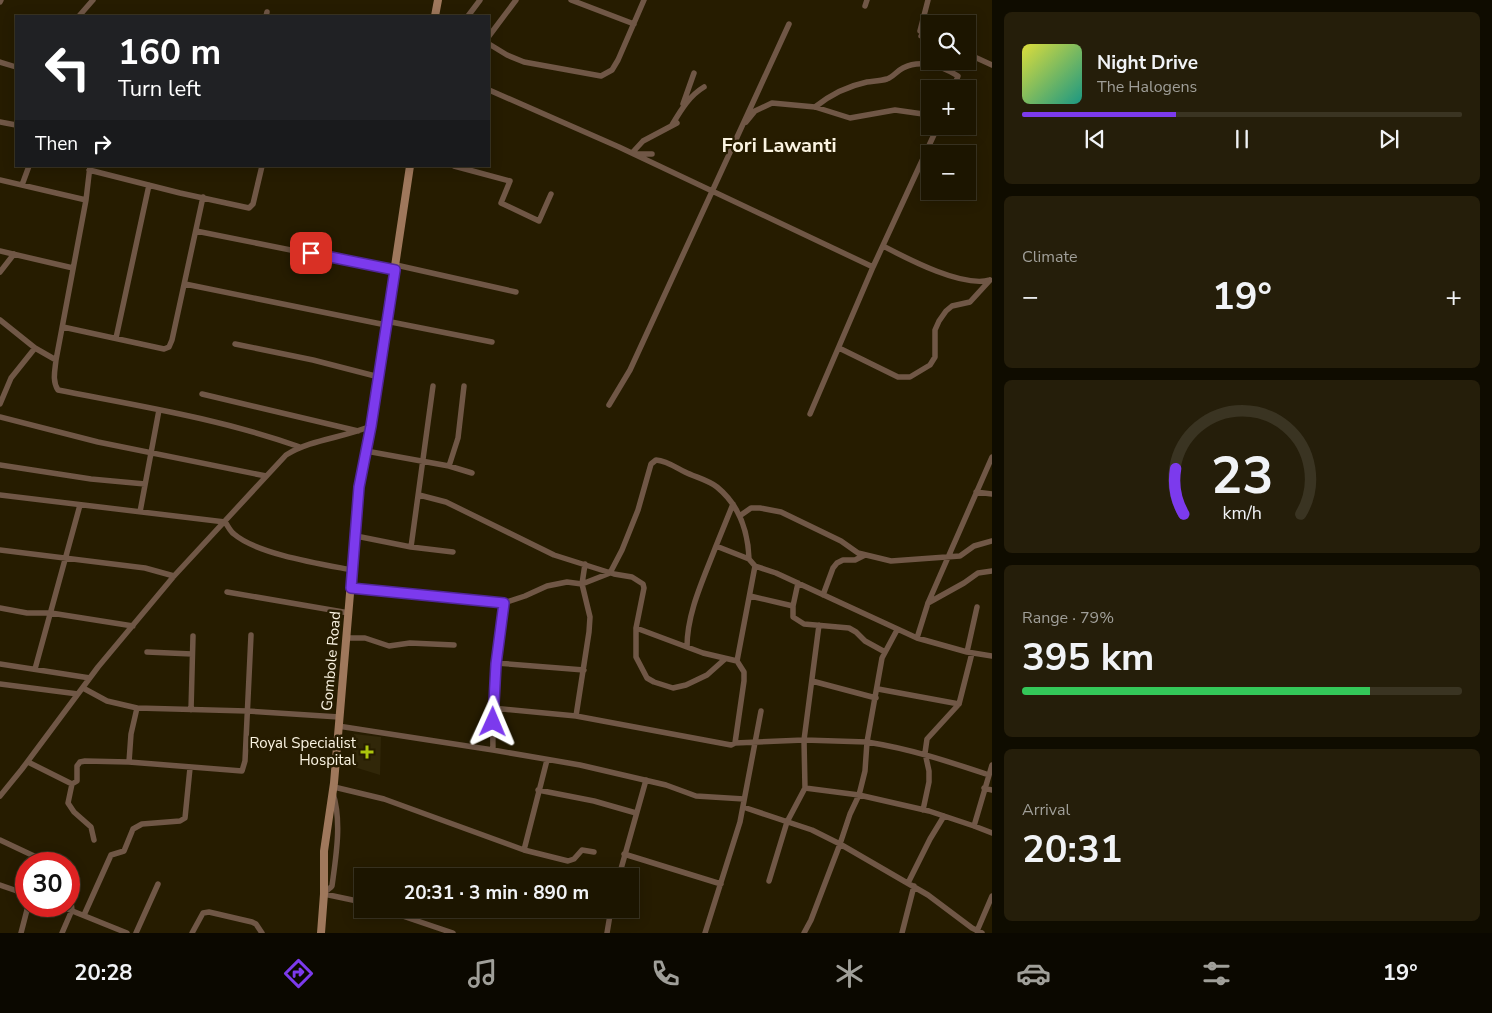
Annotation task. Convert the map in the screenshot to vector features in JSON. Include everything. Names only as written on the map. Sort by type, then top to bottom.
[{"type":"street","points":[[83,15],[93,0]]},
{"type":"street","points":[[435,15],[438,0]]},
{"type":"street","points":[[469,15],[480,0]]},
{"type":"street","points":[[490,35],[516,0]]},
{"type":"street","points":[[571,0],[634,24]]},
{"type":"street","points":[[490,45],[506,55],[524,62],[601,76],[612,70],[627,42],[644,0]]},
{"type":"street","points":[[924,15],[928,0]]},
{"type":"street","points":[[609,405],[630,370],[789,24]]},
{"type":"street","points":[[976,58],[992,65]]},
{"type":"street","points":[[815,107],[837,92],[867,82],[888,78],[902,68],[912,65],[931,64],[947,69],[958,76],[956,80]]},
{"type":"street","points":[[1,65],[15,67]]},
{"type":"street","points":[[632,154],[643,142],[675,124],[694,73]]},
{"type":"street","points":[[681,111],[696,92],[704,88]]},
{"type":"street","points":[[490,90],[632,154],[873,267]]},
{"type":"street","points":[[739,132],[755,111],[772,103],[815,107],[850,118],[895,110],[921,114]]},
{"type":"street","points":[[0,122],[15,125]]},
{"type":"street","points":[[810,414],[873,267],[934,135]]},
{"type":"street","points":[[632,154],[652,154]]},
{"type":"street","points":[[22,185],[28,167]]},
{"type":"street","points":[[262,167],[253,204],[249,208],[149,185],[89,168],[86,200],[54,379],[58,390],[235,427],[276,438],[300,447]]},
{"type":"street","name":"Gombole Road","points":[[321,933],[324,893],[324,851],[333,789],[359,487],[379,377],[410,167]]},
{"type":"street","points":[[458,167],[510,181],[501,203],[539,221],[551,194]]},
{"type":"street","points":[[0,180],[86,200]]},
{"type":"street","points":[[116,338],[149,185]]},
{"type":"street","points":[[63,327],[164,349],[169,348],[203,198]]},
{"type":"street","points":[[196,231],[516,292]]},
{"type":"street","points":[[883,246],[924,266],[951,276],[976,281],[991,280]]},
{"type":"street","points":[[0,251],[73,268]]},
{"type":"street","points":[[0,272],[14,254]]},
{"type":"street","points":[[839,348],[898,377],[910,377],[930,365],[936,357],[936,330],[939,321],[946,311],[952,306],[970,302],[991,280]]},
{"type":"street","points":[[185,284],[492,342]]},
{"type":"street","points":[[0,320],[35,348],[56,360]]},
{"type":"street","points":[[235,344],[313,360],[379,377]]},
{"type":"street","points":[[0,404],[11,378],[35,348]]},
{"type":"street","points":[[411,547],[433,386]]},
{"type":"street","points":[[449,466],[458,438],[464,386]]},
{"type":"street","points":[[202,394],[360,431]]},
{"type":"street","points":[[140,512],[159,410]]},
{"type":"street","points":[[0,417],[98,442],[266,476]]},
{"type":"street","points":[[0,796],[28,762],[90,678],[174,576],[286,455],[300,447],[360,431],[371,426]]},
{"type":"street","points":[[366,451],[472,472]]},
{"type":"street","points":[[917,638],[928,603],[992,458]]},
{"type":"street","points":[[351,588],[504,603],[547,586],[567,582],[582,584],[610,573],[638,510],[651,464],[656,460],[666,462],[716,486],[733,504],[740,515],[748,542],[749,559]]},
{"type":"street","points":[[0,465],[91,479],[145,484]]},
{"type":"street","points":[[976,492],[992,494]]},
{"type":"street","points":[[0,495],[224,522],[233,533],[256,547],[352,570]]},
{"type":"street","points":[[419,495],[446,502],[554,555],[610,573],[632,577],[643,584],[644,588],[636,628],[636,657],[647,678],[654,682],[673,688],[686,685],[707,674],[725,659]]},
{"type":"street","points":[[687,646],[687,632],[709,562],[733,504]]},
{"type":"street","points":[[35,669],[80,505]]},
{"type":"street","points":[[740,515],[751,508],[781,512],[841,541],[858,553],[891,561],[960,556],[974,546],[992,541]]},
{"type":"street","points":[[356,536],[411,547],[453,552]]},
{"type":"street","points":[[716,546],[749,559],[756,566],[776,573],[917,638],[969,653],[992,656]]},
{"type":"street","points":[[0,550],[145,568],[174,576]]},
{"type":"street","points":[[823,595],[836,563],[843,560],[855,560],[865,555]]},
{"type":"street","points":[[576,716],[590,617],[582,584],[585,564]]},
{"type":"street","points":[[737,662],[756,566]]},
{"type":"street","points":[[928,603],[978,573],[992,571]]},
{"type":"street","points":[[798,583],[793,606],[793,617],[804,624],[849,628],[865,641],[885,652]]},
{"type":"street","points":[[226,592],[349,613]]},
{"type":"street","points":[[750,596],[793,606]]},
{"type":"street","points":[[494,750],[493,708],[496,664],[504,603]]},
{"type":"street","points":[[923,810],[930,782],[925,753],[926,739],[959,704],[977,606]]},
{"type":"street","points":[[0,608],[27,613],[51,613],[133,626]]},
{"type":"street","points":[[769,881],[787,822],[805,788],[804,740],[819,625]]},
{"type":"street","points":[[636,628],[703,653],[737,662],[744,672],[744,681],[735,743]]},
{"type":"street","points":[[804,933],[811,920],[850,814],[860,795],[882,658],[897,630]]},
{"type":"street","points":[[94,840],[91,827],[74,812],[68,803],[72,784],[77,781],[77,766],[80,762],[129,762],[242,771],[245,761],[251,635]]},
{"type":"street","points":[[191,710],[193,636]]},
{"type":"street","points":[[347,638],[365,638],[389,646],[410,642],[454,645]]},
{"type":"street","points":[[147,652],[192,654]]},
{"type":"street","points":[[0,664],[90,678]]},
{"type":"street","points":[[496,664],[584,670]]},
{"type":"street","points":[[812,680],[876,698]]},
{"type":"street","points":[[0,684],[78,694]]},
{"type":"street","points":[[83,688],[107,701],[137,708],[247,711],[339,717]]},
{"type":"street","points":[[878,689],[959,704]]},
{"type":"street","points":[[129,762],[131,734],[137,708]]},
{"type":"street","points":[[493,708],[576,716],[731,745],[735,743],[804,740],[867,742],[925,753],[989,775]]},
{"type":"street","points":[[705,933],[740,822],[761,711]]},
{"type":"street","points":[[338,726],[580,765],[666,785],[696,796],[744,799]]},
{"type":"street","points":[[524,850],[547,760]]},
{"type":"street","points":[[28,762],[72,784]]},
{"type":"street","points":[[974,826],[992,765]]},
{"type":"street","points":[[84,915],[108,860],[111,856],[124,851],[132,829],[142,824],[180,821],[185,818],[190,768]]},
{"type":"street","points":[[621,868],[646,780]]},
{"type":"street","points":[[805,788],[860,795],[923,810],[974,826],[992,834]]},
{"type":"street","points":[[984,788],[992,790]]},
{"type":"street","points":[[333,789],[384,799],[524,850],[568,861],[574,859],[582,850],[594,852]]},
{"type":"street","points":[[538,790],[594,801],[636,812]]},
{"type":"street","points":[[743,807],[812,830],[840,844],[928,895],[979,932],[992,896]]},
{"type":"street","points":[[902,933],[911,885],[930,839],[944,816]]},
{"type":"street","points":[[0,840],[26,852]]},
{"type":"street","points":[[624,854],[721,884]]},
{"type":"street","points":[[136,933],[158,884]]},
{"type":"street","points":[[0,885],[15,890]]},
{"type":"street","points":[[324,893],[354,900]]},
{"type":"street","points":[[192,933],[200,915],[209,912],[252,922],[256,924],[262,933]]},
{"type":"street","points":[[80,913],[127,933]]},
{"type":"street","points":[[21,933],[25,917]]},
{"type":"street","points":[[62,933],[69,917]]},
{"type":"street","points":[[409,918],[453,933]]},
{"type":"street","points":[[608,933],[610,918]]},
{"type":"shaded area","name":"Royal Specialist Hospital","points":[[354,734],[381,737],[380,775],[351,766]]},
{"type":"place","name":"Royal Specialist Hospital","points":[[367,752]]},
{"type":"district","name":"Fori Lawanti","points":[[779,145]]},
{"type":"route","points":[[311,253],[395,270],[371,426],[359,487],[351,588],[490,600],[504,603],[496,664],[493,722]]}]
